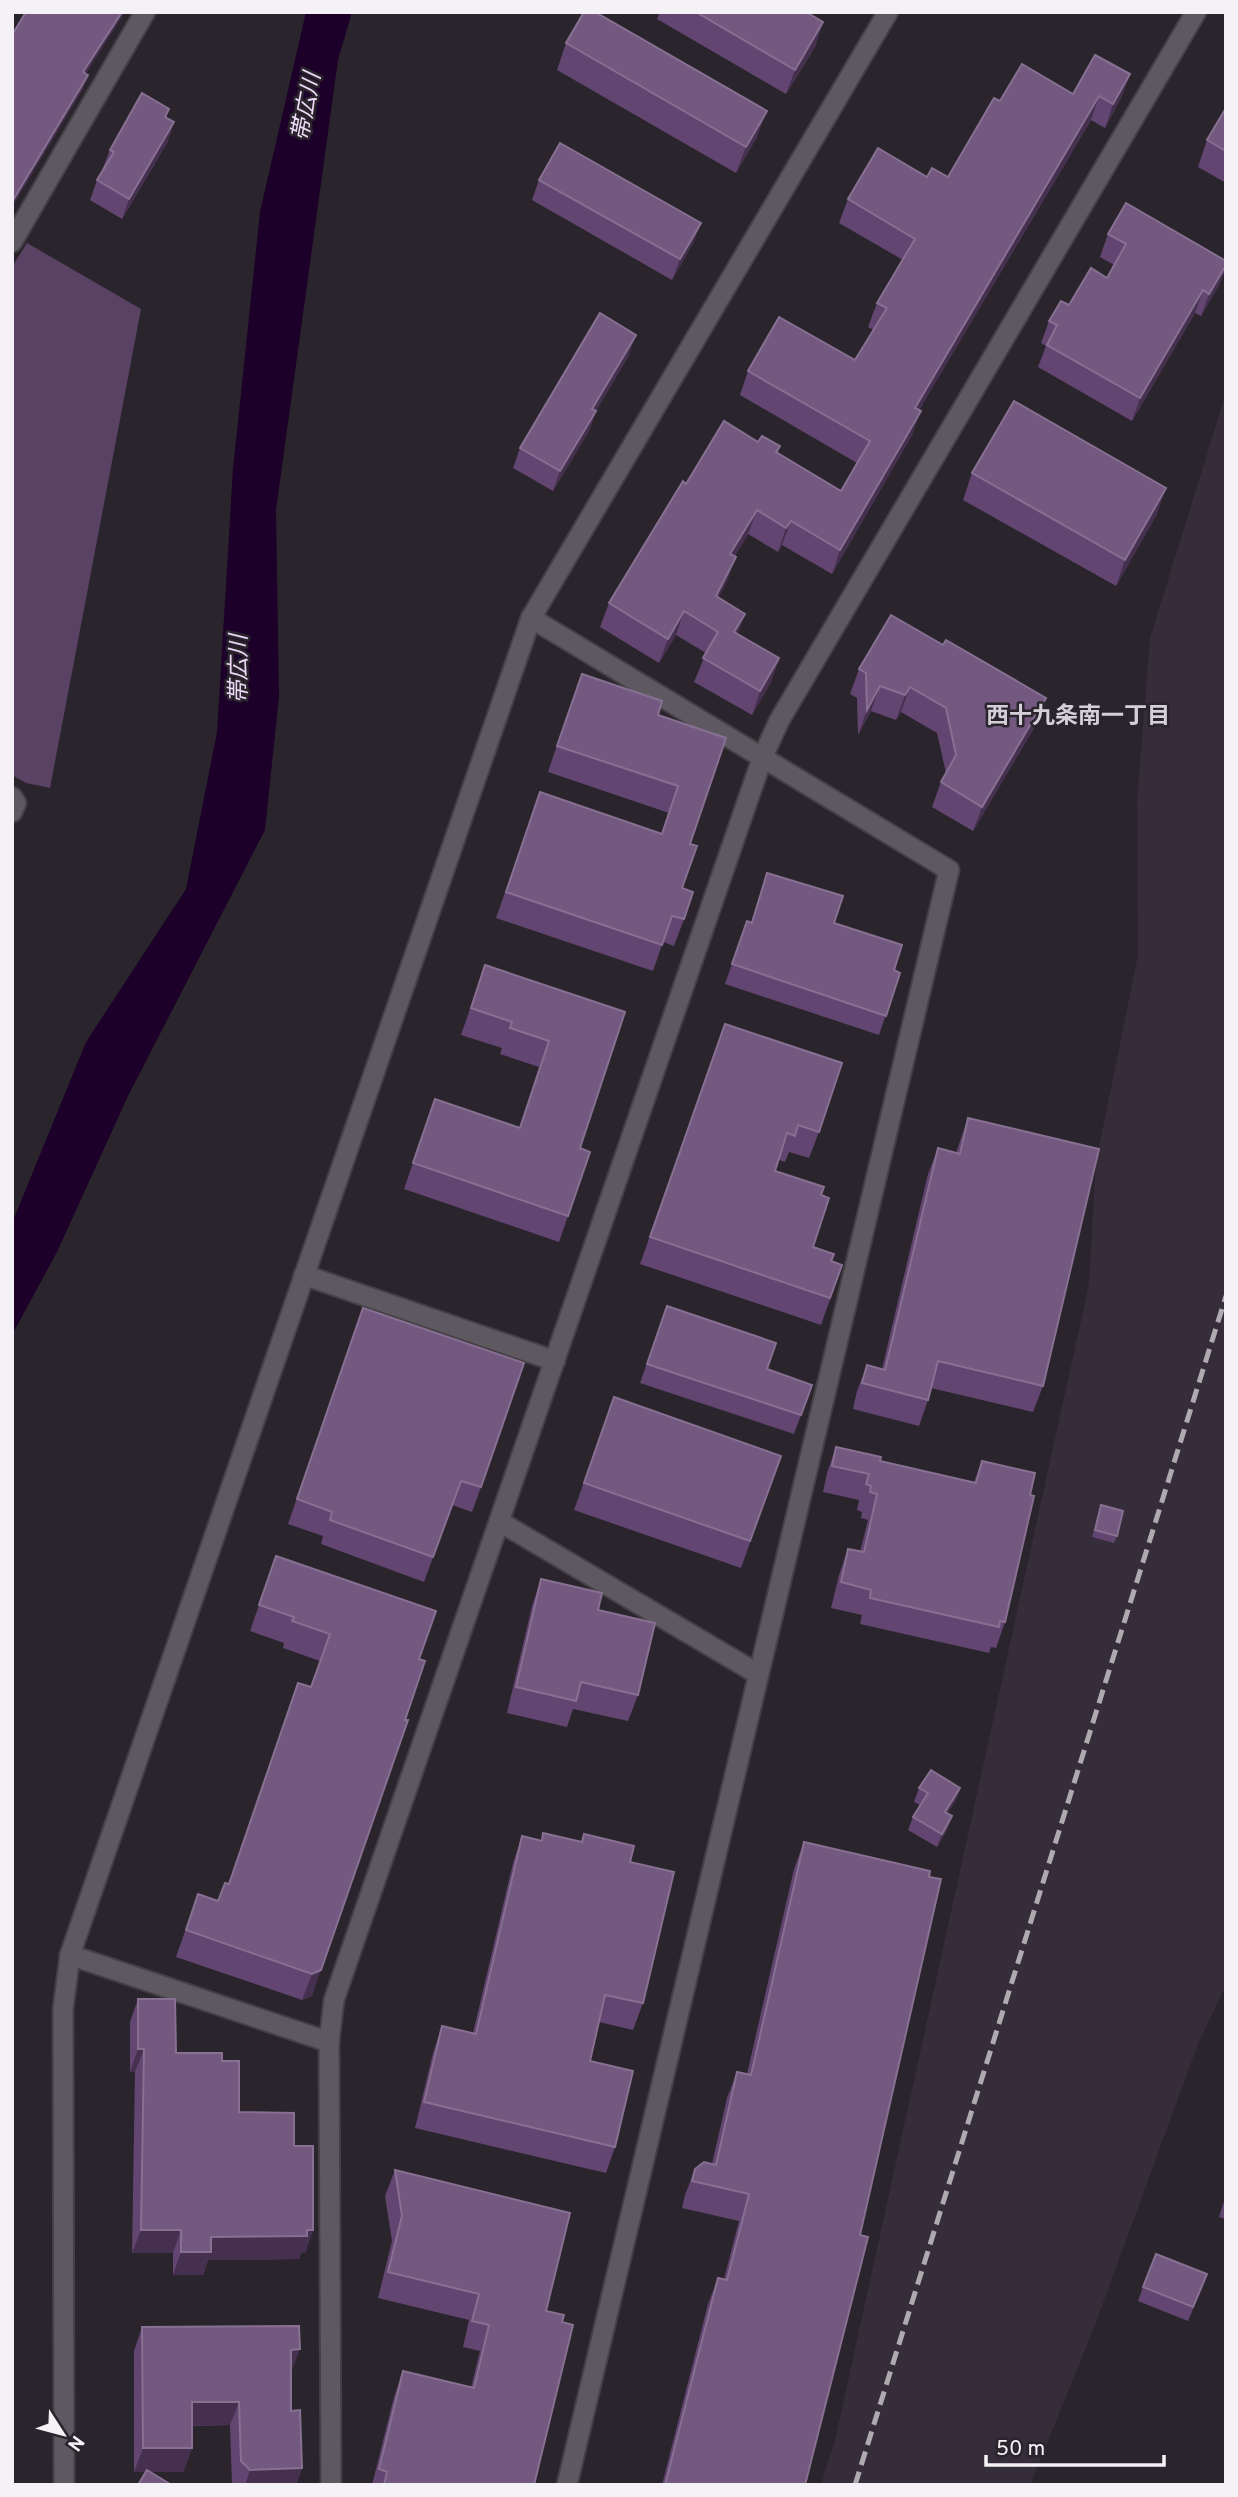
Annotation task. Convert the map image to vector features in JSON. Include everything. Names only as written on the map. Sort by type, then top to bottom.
[{"type":"street","points":[[12,242],[145,12]]},
{"type":"street","points":[[64,2485],[63,2009],[70,1955],[531,618],[888,12]]},
{"type":"street","points":[[331,2485],[329,2042],[334,2000],[763,757],[779,721],[1196,12]]},
{"type":"street","points":[[531,618],[949,870],[567,2485]]},
{"type":"street","points":[[12,797],[16,803],[12,812]]},
{"type":"street","points":[[304,1275],[555,1361]]},
{"type":"street","points":[[500,1522],[758,1674]]},
{"type":"street","points":[[70,1955],[329,2042]]},
{"type":"shaded area","points":[[27,243],[141,309],[50,788],[26,783],[12,775],[12,267]]},
{"type":"shaded area","points":[[1226,393],[1226,1985],[1198,2044],[1095,2325],[1030,2485],[821,2485],[835,2440],[1089,1284],[1096,1162],[1138,955],[1137,803],[1150,638]]},
{"type":"water","name":"帯広川","points":[[306,12],[352,12],[338,60],[276,510],[279,697],[265,830],[128,1096],[57,1252],[12,1335],[12,1223],[86,1042],[186,889],[217,732],[233,469],[260,212]]},
{"type":"building","points":[[26,12],[122,12],[83,72],[88,75],[12,202],[12,35]]},
{"type":"building","points":[[584,12],[595,12],[767,111],[746,147],[566,43]]},
{"type":"building","points":[[696,12],[806,12],[823,22],[795,70]]},
{"type":"building","points":[[1095,55],[1130,74],[1113,104],[1099,96],[915,408],[921,411],[840,550],[791,521],[786,528],[757,510],[730,554],[736,557],[716,596],[745,614],[734,632],[779,658],[760,691],[703,658],[718,632],[684,611],[668,639],[609,603],[683,481],[686,484],[724,421],[758,442],[762,436],[780,446],[776,452],[841,491],[870,441],[748,371],[779,317],[855,360],[887,308],[877,303],[915,239],[848,199],[878,148],[927,177],[932,168],[948,177],[994,98],[1000,101],[1022,64],[1073,94]]},
{"type":"building","points":[[142,93],[169,109],[165,117],[174,122],[129,199],[97,180],[114,152],[110,150]]},
{"type":"building","points":[[1226,108],[1226,151],[1207,140]]},
{"type":"building","points":[[560,143],[701,223],[680,259],[539,180]]},
{"type":"building","points":[[1126,203],[1226,261],[1209,294],[1203,290],[1140,398],[1047,345],[1057,325],[1049,321],[1061,301],[1069,305],[1091,268],[1107,278],[1126,244],[1108,234]]},
{"type":"building","points":[[600,313],[636,335],[592,409],[596,411],[560,471],[520,448]]},
{"type":"building","points":[[1014,401],[1166,488],[1125,560],[972,473]]},
{"type":"building","points":[[891,615],[943,645],[946,640],[1046,698],[982,807],[941,782],[956,755],[946,708],[910,687],[905,695],[880,686],[867,710],[866,673],[859,669]]},
{"type":"building","points":[[582,674],[662,701],[658,715],[726,738],[690,844],[697,846],[682,888],[693,892],[684,919],[672,916],[662,945],[506,892],[540,792],[662,834],[678,786],[557,746]]},
{"type":"building","points":[[767,873],[843,896],[834,923],[902,945],[894,970],[900,973],[886,1016],[732,964],[747,921],[752,923]]},
{"type":"building","points":[[485,965],[625,1012],[580,1148],[590,1152],[568,1216],[413,1163],[435,1099],[520,1128],[549,1041],[510,1028],[512,1022],[471,1008]]},
{"type":"building","points":[[725,1024],[842,1063],[819,1132],[798,1125],[795,1136],[787,1133],[775,1171],[824,1187],[821,1195],[829,1198],[813,1247],[834,1254],[831,1261],[842,1265],[830,1298],[650,1237]]},
{"type":"building","points":[[968,1118],[1099,1149],[1043,1386],[938,1361],[928,1400],[862,1383],[867,1365],[885,1370],[938,1148],[960,1154]]},
{"type":"building","points":[[667,1306],[776,1343],[767,1369],[812,1385],[801,1415],[647,1364]]},
{"type":"building","points":[[363,1308],[524,1363],[481,1487],[461,1481],[433,1557],[330,1520],[332,1512],[297,1499]]},
{"type":"building","points":[[614,1397],[781,1456],[750,1541],[584,1483]]},
{"type":"building","points":[[836,1447],[881,1457],[880,1461],[976,1483],[982,1461],[1035,1473],[1030,1495],[1034,1496],[1005,1622],[1000,1621],[999,1627],[870,1598],[871,1590],[841,1582],[848,1549],[864,1552],[877,1494],[870,1492],[871,1486],[866,1484],[869,1474],[832,1466]]},
{"type":"building","points":[[1101,1505],[1123,1511],[1117,1536],[1095,1530]]},
{"type":"building","points":[[276,1556],[436,1611],[419,1659],[425,1661],[405,1720],[408,1720],[321,1970],[312,1974],[186,1930],[198,1894],[218,1901],[225,1883],[229,1884],[298,1683],[311,1687],[330,1634],[292,1621],[294,1617],[259,1605]]},
{"type":"building","points":[[541,1579],[602,1593],[598,1610],[655,1623],[638,1695],[581,1682],[576,1701],[516,1687]]},
{"type":"building","points":[[931,1770],[960,1788],[945,1812],[952,1816],[942,1834],[913,1817],[928,1793],[919,1788]]},
{"type":"building","points":[[543,1833],[582,1842],[584,1834],[634,1846],[630,1862],[674,1872],[643,2003],[605,1995],[590,2061],[633,2071],[615,2147],[424,2102],[442,2026],[476,2034],[522,1836],[542,1841]]},
{"type":"building","points":[[804,1842],[930,1871],[929,1877],[941,1879],[860,2235],[868,2237],[805,2485],[665,2485],[718,2278],[727,2280],[749,2194],[692,2181],[695,2169],[704,2162],[716,2165],[737,2072],[751,2075]]},
{"type":"building","points":[[138,1999],[175,1999],[176,2053],[222,2053],[222,2061],[239,2061],[239,2112],[294,2113],[294,2146],[313,2146],[313,2230],[307,2230],[307,2236],[211,2237],[211,2252],[181,2252],[181,2230],[141,2230],[144,2049],[138,2049]]},
{"type":"building","points":[[395,2170],[570,2213],[546,2311],[564,2315],[562,2322],[573,2325],[534,2485],[384,2485],[387,2472],[379,2469],[403,2371],[474,2388],[489,2325],[472,2321],[479,2294],[388,2272],[402,2216]]},
{"type":"building","points":[[1156,2254],[1207,2274],[1193,2307],[1143,2287]]},
{"type":"building","points":[[299,2326],[300,2349],[291,2350],[291,2411],[300,2410],[302,2468],[250,2470],[241,2461],[239,2402],[192,2402],[192,2448],[143,2448],[142,2327]]},
{"type":"building","points":[[147,2470],[170,2484],[138,2485]]},
{"type":"railway","points":[[855,2485],[1226,1296]]},
{"type":"district","name":"西十九条南一丁目","points":[[1078,717]]}]
